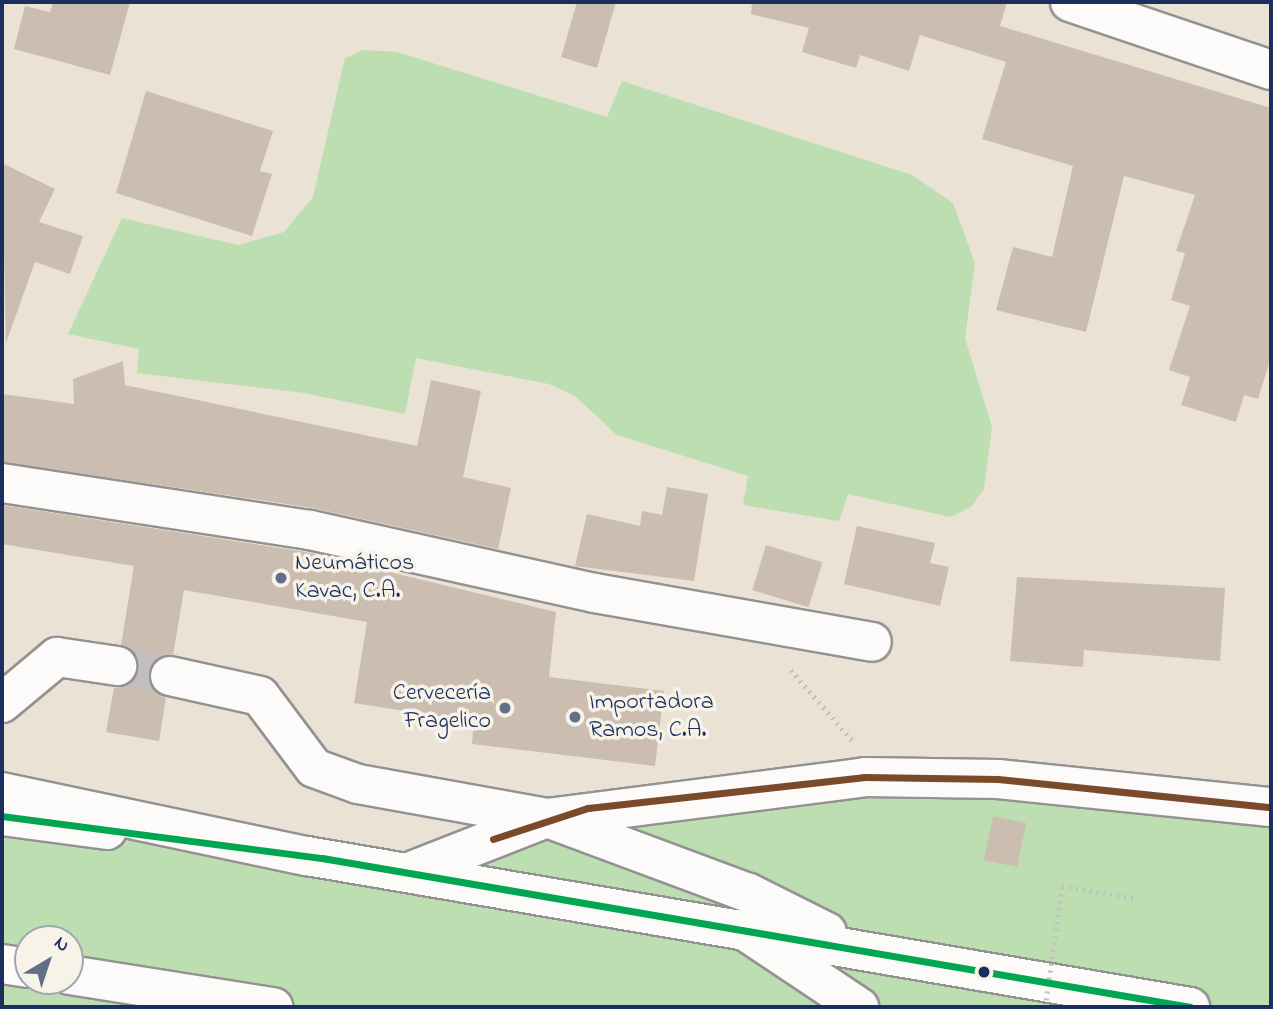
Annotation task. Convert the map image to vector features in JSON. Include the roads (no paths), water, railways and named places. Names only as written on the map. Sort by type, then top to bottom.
[{"type":"main road","points":[[1070,2],[1271,70]]},
{"type":"main road","points":[[2,483],[310,530],[595,593],[873,642]]},
{"type":"main road","points":[[2,703],[57,657],[117,666]]},
{"type":"main road","points":[[170,676],[260,696],[314,768],[358,784],[547,818],[749,893],[864,950]]},
{"type":"main road","points":[[407,873],[547,818],[865,777],[1025,781],[1271,807]]},
{"type":"main road","points":[[2,792],[307,856]]},
{"type":"main road","points":[[2,816],[307,856],[1190,1007]]},
{"type":"main road","points":[[741,929],[859,1007]]},
{"type":"main road","points":[[84,977],[273,1007]]},
{"type":"tunnel","points":[[117,666],[170,676]]},
{"type":"place","name":"Neumáticos Kavac, C.A.","points":[[281,578]]},
{"type":"place","name":"Cervecería Fragelico","points":[[505,708]]},
{"type":"place","name":"Importadora Ramos, C.A.","points":[[575,717]]}]
